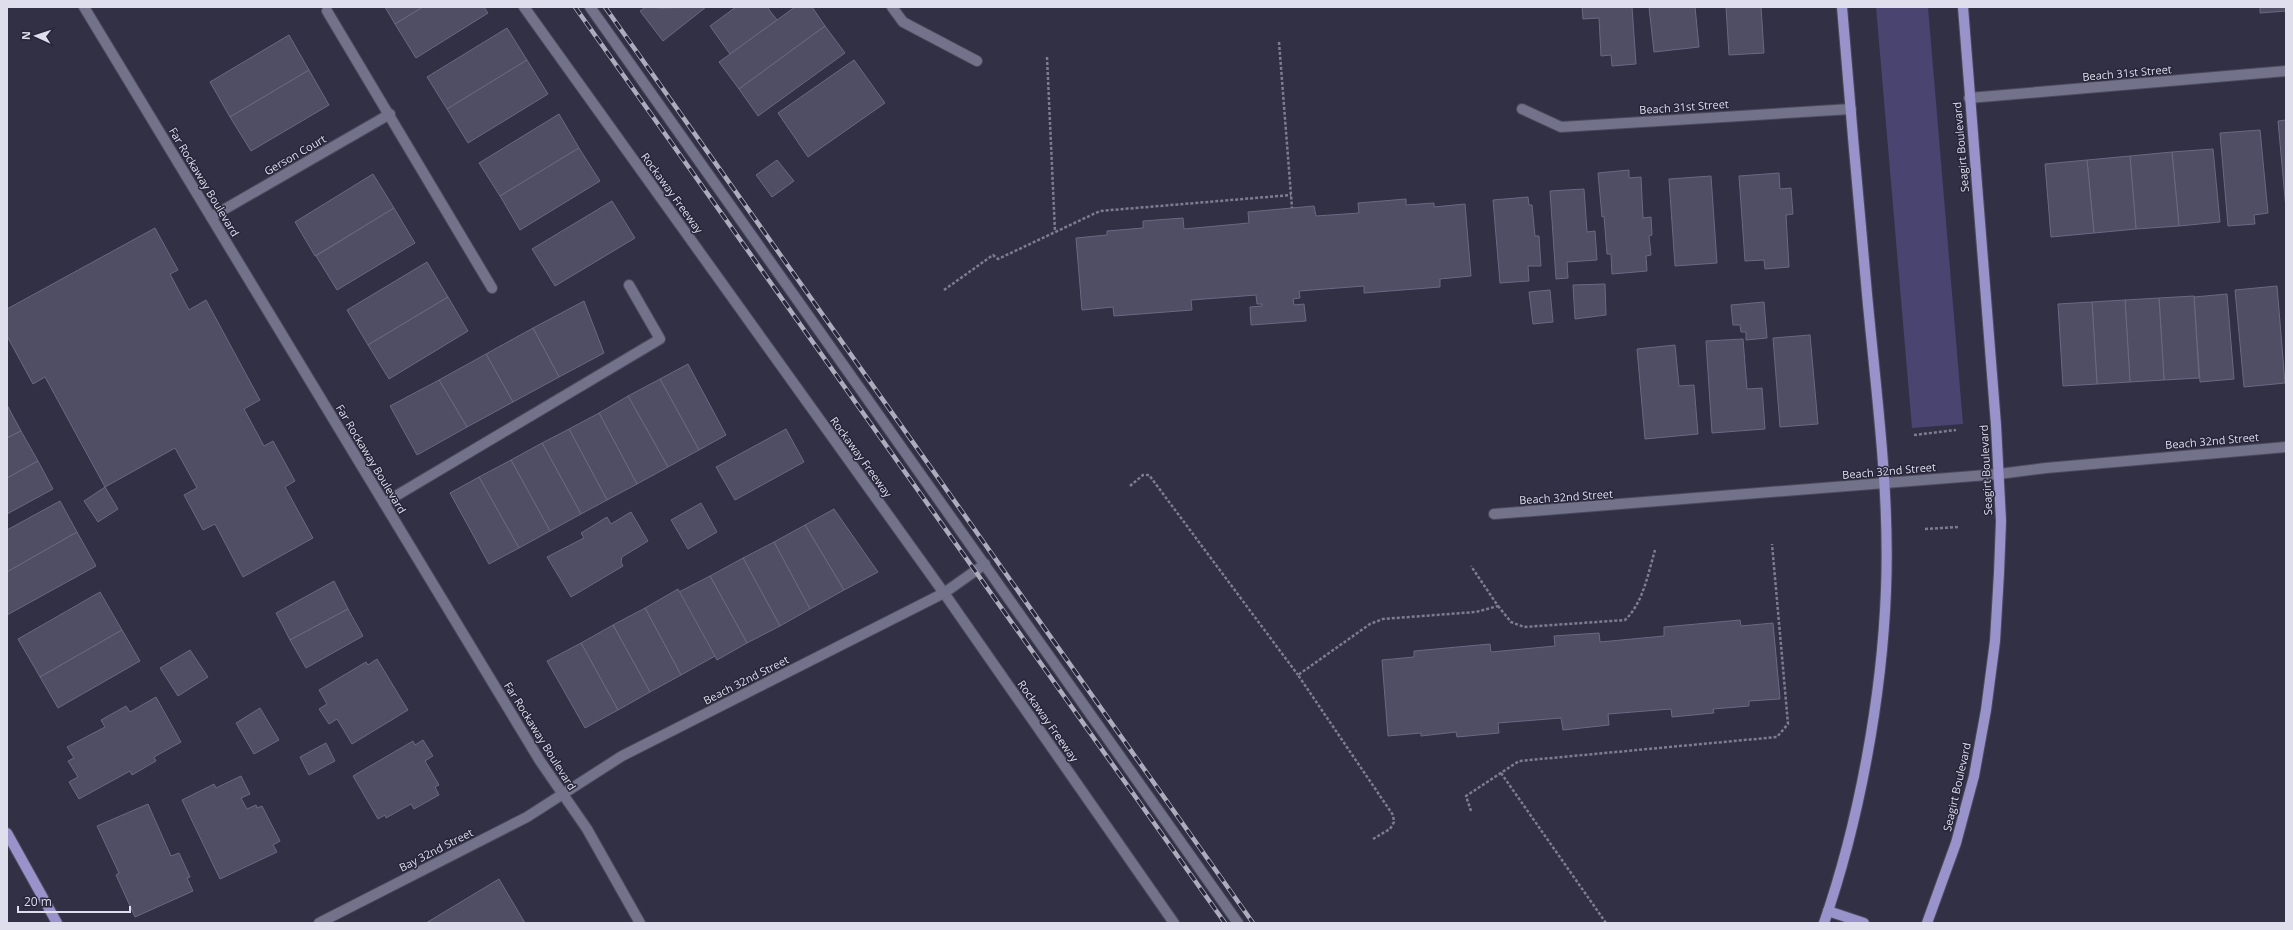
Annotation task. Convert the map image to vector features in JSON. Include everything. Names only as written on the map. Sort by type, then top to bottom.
[{"type":"main road","points":[[1824,923],[1860,788],[1881,655],[1886,590],[1883,483],[1842,7]]},
{"type":"main road","name":"Seagirt Boulevard","points":[[1927,923],[1956,843],[1974,776],[1986,710],[1995,640],[1999,573],[2001,521],[1999,474],[1963,7]]},
{"type":"main road","points":[[7,833],[57,923]]},
{"type":"main road","points":[[1828,912],[1864,923]]},
{"type":"street","name":"Far Rockaway Boulevard","points":[[84,7],[540,761],[587,829],[640,923]]},
{"type":"street","name":"Rockaway Freeway","points":[[524,7],[944,594],[1174,923]]},
{"type":"street","points":[[590,7],[1238,923]]},
{"type":"street","points":[[892,7],[903,22],[977,61]]},
{"type":"street","points":[[327,11],[390,114],[492,288]]},
{"type":"street","name":"Beach 31st Street","points":[[1969,98],[2286,71]]},
{"type":"street","name":"Beach 31st Street","points":[[1522,109],[1561,127],[1851,109]]},
{"type":"street","name":"Gerson Court","points":[[211,217],[390,114]]},
{"type":"street","points":[[384,503],[660,339],[628,286]]},
{"type":"street","name":"Beach 32nd Street","points":[[1494,514],[1999,474],[2046,468],[2286,447]]},
{"type":"street","name":"Beach 32nd Street","points":[[563,794],[622,756],[944,594],[984,564]]},
{"type":"street","name":"Bay 32nd Street","points":[[319,923],[527,817],[563,794]]},
{"type":"path","points":[[1280,42],[1292,208]]},
{"type":"path","points":[[1046,57],[1055,232]]},
{"type":"path","points":[[944,290],[993,255],[998,259],[1100,211],[1291,195]]},
{"type":"path","points":[[1914,435],[1956,430]]},
{"type":"path","points":[[1130,486],[1143,475],[1149,475],[1298,674],[1393,815],[1394,822],[1390,829],[1373,839]]},
{"type":"path","points":[[1925,529],[1959,527]]},
{"type":"path","points":[[1471,811],[1466,796],[1519,761],[1777,737],[1788,724],[1772,544]]},
{"type":"path","points":[[1470,566],[1511,622],[1524,627],[1625,620],[1631,614],[1640,596],[1655,550]]},
{"type":"path","points":[[1298,674],[1370,624],[1383,619],[1476,612],[1498,606]]},
{"type":"path","points":[[1501,773],[1606,923]]},
{"type":"shaded area","points":[[1876,7],[1928,7],[1963,424],[1912,428]]},
{"type":"building","points":[[385,7],[423,7],[395,24]]},
{"type":"building","points":[[423,7],[484,7],[488,13],[416,58],[395,24]]},
{"type":"building","points":[[646,7],[706,7],[663,41],[640,11]]},
{"type":"building","points":[[736,7],[767,7],[777,20],[730,54],[710,26]]},
{"type":"building","points":[[795,7],[812,7],[825,26],[739,89],[719,62]]},
{"type":"building","points":[[1582,7],[1632,7],[1636,64],[1612,66],[1611,55],[1601,56],[1599,18],[1583,19]]},
{"type":"building","points":[[1649,7],[1695,7],[1699,47],[1654,52]]},
{"type":"building","points":[[1726,7],[1761,7],[1764,53],[1729,55]]},
{"type":"building","points":[[2260,7],[2286,7],[2286,11],[2260,13]]},
{"type":"building","points":[[825,26],[845,53],[758,116],[739,89]]},
{"type":"building","points":[[507,28],[527,60],[447,109],[427,77]]},
{"type":"building","points":[[289,35],[309,70],[230,117],[210,82]]},
{"type":"building","points":[[527,60],[548,94],[468,143],[447,109]]},
{"type":"building","points":[[854,60],[885,103],[808,157],[778,113]]},
{"type":"building","points":[[309,70],[329,105],[251,151],[230,117]]},
{"type":"building","points":[[559,114],[579,148],[500,196],[479,163]]},
{"type":"building","points":[[2286,120],[2286,209],[2278,121]]},
{"type":"building","points":[[2260,130],[2268,213],[2254,215],[2255,224],[2228,226],[2220,133]]},
{"type":"building","points":[[579,148],[600,181],[520,230],[500,196]]},
{"type":"building","points":[[2213,149],[2220,222],[2179,226],[2172,152]]},
{"type":"building","points":[[2172,152],[2179,226],[2136,229],[2130,156]]},
{"type":"building","points":[[2130,156],[2136,229],[2094,233],[2087,160]]},
{"type":"building","points":[[777,160],[794,181],[772,197],[756,175]]},
{"type":"building","points":[[2087,160],[2094,233],[2051,237],[2045,164]]},
{"type":"building","points":[[1629,170],[1629,178],[1641,177],[1643,218],[1651,217],[1652,235],[1649,236],[1651,255],[1646,256],[1647,271],[1612,274],[1611,254],[1607,254],[1604,216],[1602,217],[1598,173]]},
{"type":"building","points":[[1779,173],[1780,189],[1791,188],[1793,214],[1786,215],[1789,267],[1765,269],[1764,260],[1745,261],[1739,176]]},
{"type":"building","points":[[373,174],[394,208],[315,256],[295,222]]},
{"type":"building","points":[[1711,176],[1717,263],[1675,266],[1669,179]]},
{"type":"building","points":[[1584,189],[1587,232],[1595,231],[1597,260],[1567,262],[1568,278],[1556,279],[1550,191]]},
{"type":"building","points":[[1528,197],[1529,205],[1532,205],[1535,236],[1539,236],[1541,266],[1528,266],[1529,281],[1500,283],[1493,200]]},
{"type":"building","points":[[1406,199],[1406,205],[1434,203],[1434,207],[1465,204],[1471,276],[1440,279],[1440,287],[1364,293],[1364,286],[1299,291],[1300,298],[1293,299],[1294,305],[1304,304],[1306,321],[1251,325],[1250,307],[1262,306],[1262,304],[1257,304],[1256,295],[1191,300],[1192,310],[1114,316],[1113,307],[1082,310],[1076,238],[1107,235],[1107,231],[1143,228],[1143,221],[1183,218],[1184,229],[1249,223],[1248,212],[1314,206],[1316,216],[1359,213],[1358,203]]},
{"type":"building","points":[[612,201],[635,238],[555,286],[532,249]]},
{"type":"building","points":[[394,208],[415,243],[337,290],[316,256]]},
{"type":"building","points":[[155,228],[178,270],[170,274],[189,310],[206,300],[260,400],[244,409],[264,446],[273,441],[295,481],[285,487],[313,538],[243,577],[215,524],[203,530],[184,495],[197,488],[175,448],[105,487],[45,377],[33,384],[7,336],[7,309]]},
{"type":"building","points":[[427,262],[448,297],[368,345],[347,310]]},
{"type":"building","points":[[1605,284],[1606,315],[1575,319],[1573,285]]},
{"type":"building","points":[[2277,286],[2285,383],[2244,387],[2235,290]]},
{"type":"building","points":[[1550,290],[1553,322],[1533,324],[1529,292]]},
{"type":"building","points":[[2227,294],[2234,379],[2200,382],[2194,297]]},
{"type":"building","points":[[2194,296],[2199,378],[2164,380],[2159,298]]},
{"type":"building","points":[[448,297],[468,331],[389,379],[368,345]]},
{"type":"building","points":[[2159,298],[2164,380],[2130,382],[2125,300]]},
{"type":"building","points":[[2125,300],[2130,382],[2097,384],[2092,302]]},
{"type":"building","points":[[584,301],[604,353],[559,377],[533,328]]},
{"type":"building","points":[[1764,302],[1767,338],[1746,340],[1746,332],[1741,332],[1740,325],[1733,325],[1731,305]]},
{"type":"building","points":[[2092,302],[2097,384],[2063,386],[2058,304]]},
{"type":"building","points":[[533,328],[559,377],[513,402],[486,354]]},
{"type":"building","points":[[1810,335],[1818,424],[1780,427],[1773,338]]},
{"type":"building","points":[[1743,339],[1747,389],[1762,388],[1765,429],[1712,433],[1706,341]]},
{"type":"building","points":[[1675,345],[1679,386],[1694,385],[1698,434],[1645,439],[1637,349]]},
{"type":"building","points":[[486,354],[513,402],[467,427],[439,380]]},
{"type":"building","points":[[688,364],[726,435],[699,450],[660,379]]},
{"type":"building","points":[[660,379],[699,450],[668,467],[628,396]]},
{"type":"building","points":[[439,380],[467,427],[417,455],[390,406]]},
{"type":"building","points":[[628,396],[668,467],[637,484],[599,413]]},
{"type":"building","points":[[7,405],[21,431],[7,438]]},
{"type":"building","points":[[599,413],[637,484],[607,500],[569,429]]},
{"type":"building","points":[[569,429],[607,500],[581,514],[542,443]]},
{"type":"building","points":[[786,429],[804,462],[735,500],[716,467]]},
{"type":"building","points":[[21,431],[38,461],[7,478],[7,438]]},
{"type":"building","points":[[542,443],[581,514],[550,531],[511,460]]},
{"type":"building","points":[[511,460],[550,531],[519,548],[479,477]]},
{"type":"building","points":[[38,461],[53,489],[7,514],[7,478]]},
{"type":"building","points":[[479,477],[519,548],[489,564],[450,493]]},
{"type":"building","points":[[105,487],[118,509],[98,522],[84,501]]},
{"type":"building","points":[[60,501],[77,532],[7,572],[7,530]]},
{"type":"building","points":[[701,503],[717,532],[688,549],[671,520]]},
{"type":"building","points":[[834,509],[878,572],[844,590],[805,525]]},
{"type":"building","points":[[631,512],[648,541],[622,557],[621,562],[623,566],[571,597],[547,557],[584,538],[581,533],[607,517],[611,524]]},
{"type":"building","points":[[805,525],[844,590],[810,609],[774,542]]},
{"type":"building","points":[[77,532],[96,566],[7,615],[7,572]]},
{"type":"building","points":[[774,542],[810,609],[780,626],[743,558]]},
{"type":"building","points":[[743,558],[780,626],[747,643],[710,576]]},
{"type":"building","points":[[710,576],[747,643],[717,660],[679,592]]},
{"type":"building","points":[[334,581],[348,609],[290,640],[276,613]]},
{"type":"building","points":[[678,589],[715,656],[681,675],[645,608]]},
{"type":"building","points":[[100,592],[122,630],[40,677],[18,639]]},
{"type":"building","points":[[645,608],[681,675],[650,692],[613,625]]},
{"type":"building","points":[[348,609],[363,636],[306,668],[290,640]]},
{"type":"building","points":[[1740,620],[1741,626],[1773,623],[1780,699],[1749,701],[1749,706],[1713,709],[1714,713],[1672,717],[1671,709],[1608,714],[1609,725],[1563,730],[1561,718],[1498,723],[1499,733],[1457,737],[1456,732],[1421,736],[1421,733],[1388,736],[1382,660],[1414,657],[1414,651],[1490,644],[1491,652],[1555,646],[1554,636],[1599,633],[1600,642],[1664,636],[1664,627]]},
{"type":"building","points":[[613,625],[650,692],[618,710],[581,643]]},
{"type":"building","points":[[122,630],[140,661],[58,708],[40,677]]},
{"type":"building","points":[[581,643],[618,710],[585,728],[547,661]]},
{"type":"building","points":[[190,650],[208,677],[178,696],[160,668]]},
{"type":"building","points":[[377,659],[408,710],[352,744],[337,719],[329,724],[319,709],[327,704],[319,690],[366,662],[368,665]]},
{"type":"building","points":[[156,697],[181,742],[154,757],[156,761],[132,775],[130,771],[79,799],[69,782],[78,777],[68,761],[74,758],[67,747],[105,727],[101,720],[126,706],[130,712]]},
{"type":"building","points":[[260,708],[279,740],[254,754],[236,723]]},
{"type":"building","points":[[423,740],[433,756],[425,761],[439,785],[435,787],[439,795],[414,809],[411,804],[386,818],[385,815],[378,819],[353,776],[413,741],[415,745]]},
{"type":"building","points":[[326,743],[335,761],[309,775],[300,757]]},
{"type":"building","points":[[241,776],[250,794],[241,798],[247,809],[256,805],[257,808],[262,806],[280,841],[273,845],[277,852],[220,879],[182,800],[214,784],[216,788]]},
{"type":"building","points":[[148,804],[171,856],[179,853],[190,877],[187,878],[193,891],[135,917],[116,875],[119,873],[97,826]]},
{"type":"building","points":[[499,879],[525,923],[426,923]]},
{"type":"railway","points":[[575,7],[1225,923]]},
{"type":"railway","points":[[605,7],[1253,923]]}]
